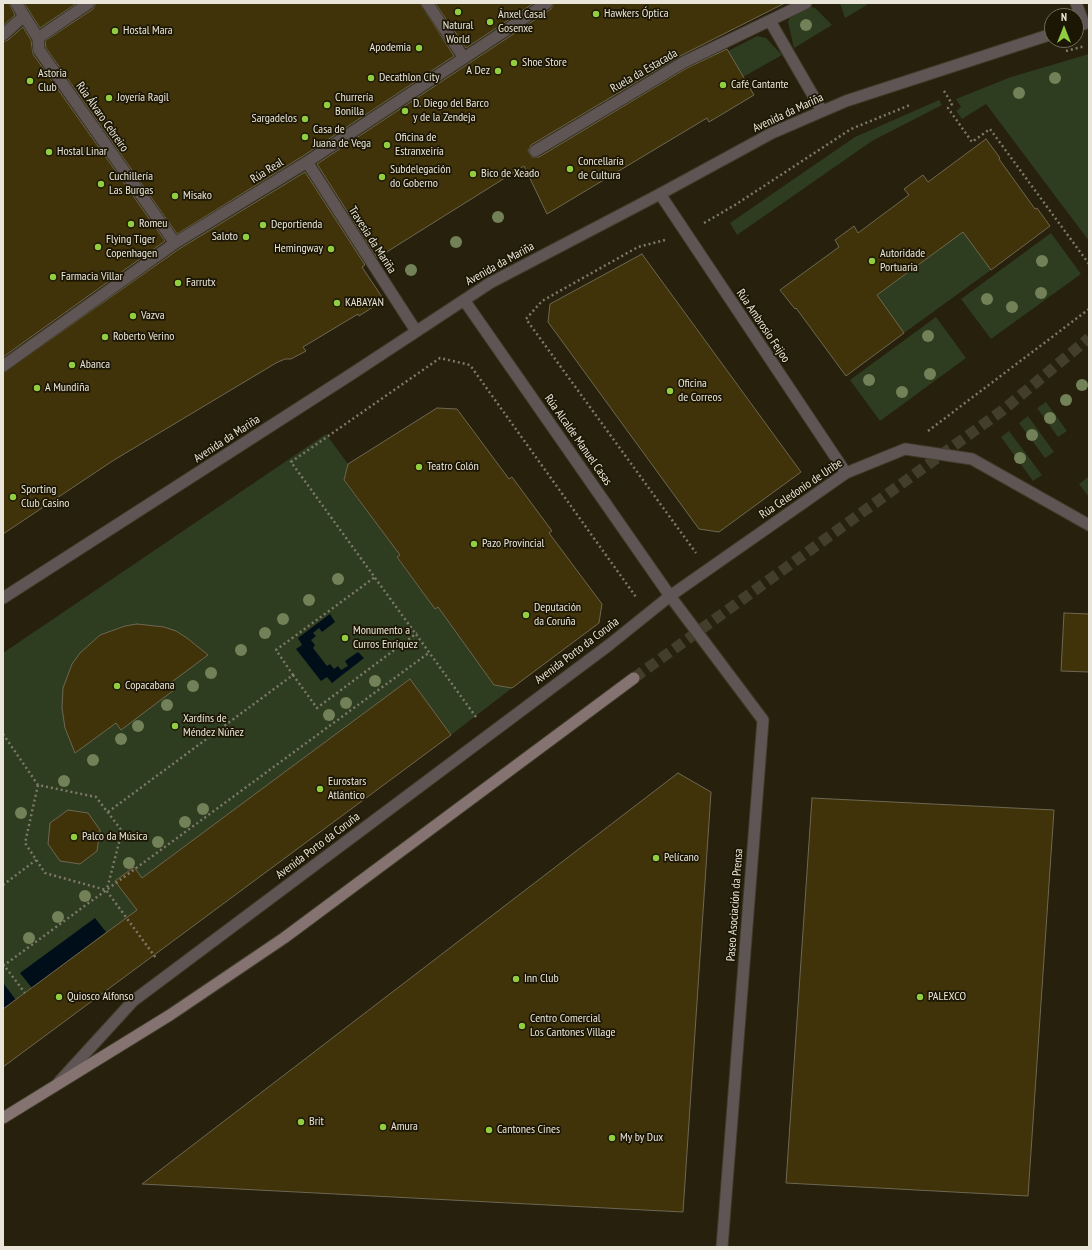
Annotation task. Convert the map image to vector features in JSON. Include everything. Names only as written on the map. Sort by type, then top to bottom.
[{"type":"main road","name":"Avenida Porto da Coruña","points":[[3,1118],[170,1015],[284,938],[634,678]]},
{"type":"street","name":"Rúa Álvaro Cebreiro","points":[[16,3],[38,38],[39,50],[176,243]]},
{"type":"street","points":[[38,38],[89,3]]},
{"type":"street","points":[[427,3],[464,58]]},
{"type":"street","name":"Rúa Real","points":[[3,366],[176,243],[307,162],[547,3]]},
{"type":"street","name":"Ruela da Estacada","points":[[535,150],[684,62],[806,3]]},
{"type":"street","points":[[3,35],[24,16]]},
{"type":"street","points":[[770,21],[822,111]]},
{"type":"street","name":"Avenida da Mariña","points":[[3,598],[490,283],[660,194],[772,133],[822,111],[878,90],[1044,37]]},
{"type":"street","name":"Travesía da Mariña","points":[[307,162],[416,331]]},
{"type":"street","name":"Rúa Ambrosio Feijoo","points":[[660,194],[846,473]]},
{"type":"street","name":"Rúa Alcalde Manuel Casas","points":[[464,300],[670,596]]},
{"type":"street","points":[[905,448],[972,458],[1089,525]]},
{"type":"street","name":"Rúa Celedonio de Uribe","points":[[670,596],[846,473],[905,448]]},
{"type":"street","name":"Avenida Porto da Coruña","points":[[53,1088],[133,1001],[608,645],[670,596]]},
{"type":"street","name":"Paseo Asociación da Prensa","points":[[670,596],[763,720],[722,1247]]},
{"type":"path","points":[[1064,51],[1089,45]]},
{"type":"path","points":[[940,92],[949,88]]},
{"type":"path","points":[[944,91],[952,104],[948,108],[972,142],[990,129],[1089,264]]},
{"type":"path","points":[[698,555],[526,320],[542,300],[638,247],[686,234],[735,205],[851,129],[914,103]]},
{"type":"path","points":[[905,448],[1089,309]]},
{"type":"path","points":[[479,723],[430,652],[291,462],[440,358],[470,365],[641,603]]},
{"type":"path","points":[[375,577],[276,650],[317,708],[416,633]]},
{"type":"path","points":[[25,993],[3,965],[430,652]]},
{"type":"path","points":[[108,812],[293,675]]},
{"type":"path","points":[[3,734],[38,785],[96,797],[122,831],[106,890]]},
{"type":"path","points":[[38,785],[25,843],[36,860],[45,873],[106,890],[158,960]]},
{"type":"path","points":[[3,885],[36,860]]},
{"type":"green space","points":[[840,3],[870,3],[845,18]]},
{"type":"green space","points":[[808,6],[815,8],[832,25],[794,48],[788,22],[790,17]]},
{"type":"green space","points":[[757,36],[766,38],[782,55],[743,77],[728,51]]},
{"type":"green space","points":[[1089,54],[1089,241],[986,104],[962,119],[956,111],[961,107],[956,99],[1011,77]]},
{"type":"green space","points":[[939,100],[942,105],[872,141],[737,235],[730,223],[855,137]]},
{"type":"green space","points":[[965,230],[991,270],[904,333],[875,297]]},
{"type":"green space","points":[[1051,233],[1081,274],[991,339],[961,299]]},
{"type":"green space","points":[[936,317],[966,358],[880,421],[850,380]]},
{"type":"green space","points":[[1046,402],[1067,431],[1058,437],[1037,408]]},
{"type":"green space","points":[[1028,416],[1054,452],[1045,458],[1019,423]]},
{"type":"green space","points":[[1009,431],[1042,475],[1033,481],[1001,437]]},
{"type":"green space","name":"Xardíns de Méndez Núñez","points":[[326,434],[348,464],[344,481],[400,555],[397,558],[435,609],[438,607],[494,685],[512,688],[451,735],[410,679],[141,879],[182,934],[113,928],[3,1009],[3,653]]},
{"type":"green space","points":[[1088,477],[1089,479],[1089,497],[1079,484]]},
{"type":"water","points":[[330,614],[335,622],[322,632],[319,628],[313,633],[316,636],[311,640],[315,645],[313,648],[327,666],[330,664],[334,669],[338,666],[341,670],[348,666],[345,661],[358,652],[364,658],[332,683],[327,677],[321,681],[296,649],[302,645],[298,638]]},
{"type":"water","points":[[95,918],[106,932],[32,988],[20,973]]},
{"type":"water","points":[[4,984],[16,1000],[3,1009],[3,985]]},
{"type":"building","points":[[3,3],[9,3],[15,15],[3,26]]},
{"type":"building","points":[[24,3],[77,3],[40,28]]},
{"type":"building","points":[[96,3],[420,3],[454,56],[303,156],[177,234],[46,48],[45,41],[93,9]]},
{"type":"building","points":[[435,3],[534,3],[466,48]]},
{"type":"building","points":[[554,3],[785,3],[680,56],[531,145],[528,151],[532,157],[539,157],[687,68],[727,49],[754,95],[709,122],[707,118],[547,214],[524,166],[377,258],[317,164],[551,9]]},
{"type":"building","points":[[23,27],[31,40],[33,54],[165,241],[3,357],[3,42],[8,40]]},
{"type":"building","name":"Autoridade Portuaria","points":[[986,139],[1035,209],[1037,208],[1050,226],[991,270],[963,232],[877,295],[904,333],[846,376],[796,308],[795,309],[780,290],[839,247],[835,240],[854,226],[858,233],[909,195],[904,189],[923,175],[928,182]]},
{"type":"building","points":[[305,172],[365,265],[362,267],[384,300],[359,316],[358,314],[303,347],[306,351],[291,359],[285,359],[276,363],[114,460],[3,534],[3,373],[179,249]]},
{"type":"building","name":"Oficina de Correos","points":[[642,254],[801,472],[719,532],[699,529],[548,322],[550,304]]},
{"type":"building","name":"Pazo Provincial","points":[[437,408],[457,409],[509,479],[512,477],[552,531],[549,533],[602,604],[599,623],[512,688],[494,685],[438,607],[435,609],[397,557],[400,555],[344,480],[348,464]]},
{"type":"building","points":[[1064,613],[1089,614],[1089,672],[1061,671]]},
{"type":"building","points":[[137,624],[164,627],[176,631],[208,655],[169,684],[174,690],[121,730],[116,723],[75,753],[65,728],[62,708],[63,688],[72,664],[80,653],[100,635],[125,626]]},
{"type":"building","name":"Eurostars Atlántico","points":[[410,679],[451,735],[3,1067],[3,1009],[137,910],[115,881],[134,867],[142,878]]},
{"type":"building","name":"Centro Comercial Los Cantones Village","points":[[678,773],[711,792],[683,1212],[142,1184]]},
{"type":"building","name":"PALEXCO","points":[[812,798],[1054,810],[1028,1196],[786,1183]]},
{"type":"building","name":"Palco da Música","points":[[68,810],[88,813],[100,830],[97,851],[80,864],[60,861],[48,844],[50,823]]},
{"type":"tunnel","points":[[634,678],[1003,410],[1089,338]]},
{"type":"place","name":"Natural World","points":[[458,12]]},
{"type":"place","name":"Hawkers Óptica","points":[[596,14]]},
{"type":"place","name":"Ánxel Casal Gosenxe","points":[[490,22]]},
{"type":"place","name":"Hostal Mara","points":[[115,31]]},
{"type":"place","name":"Apodemia","points":[[419,48]]},
{"type":"place","name":"Shoe Store","points":[[514,63]]},
{"type":"place","name":"A Dez","points":[[498,71]]},
{"type":"place","name":"Decathlon City","points":[[371,78]]},
{"type":"place","name":"Astoria Club","points":[[30,81]]},
{"type":"place","name":"Café Cantante","points":[[723,85]]},
{"type":"place","name":"Joyería Ragil","points":[[109,98]]},
{"type":"place","name":"Churrería Bonilla","points":[[327,105]]},
{"type":"place","name":"D. Diego del Barco y de la Zendeja","points":[[405,111]]},
{"type":"place","name":"Sargadelos","points":[[305,119]]},
{"type":"place","name":"Casa de Juana de Vega","points":[[305,137]]},
{"type":"place","name":"Oficina de Estranxeiría","points":[[387,145]]},
{"type":"place","name":"Hostal Linar","points":[[49,152]]},
{"type":"place","name":"Concellaría de Cultura","points":[[570,169]]},
{"type":"place","name":"Bico de Xeado","points":[[473,174]]},
{"type":"place","name":"Subdelegación do Goberno","points":[[382,177]]},
{"type":"place","name":"Cuchillería Las Burgas","points":[[101,184]]},
{"type":"place","name":"Misako","points":[[175,196]]},
{"type":"place","name":"Romeu","points":[[131,224]]},
{"type":"place","name":"Deportienda","points":[[263,225]]},
{"type":"place","name":"Saloto","points":[[246,237]]},
{"type":"place","name":"Flying Tiger Copenhagen","points":[[98,247]]},
{"type":"place","name":"Hemingway","points":[[331,249]]},
{"type":"place","name":"Autoridade Portuaria","points":[[872,261]]},
{"type":"place","name":"Farmacia Villar","points":[[53,277]]},
{"type":"place","name":"Farrutx","points":[[178,283]]},
{"type":"place","name":"KABAYAN","points":[[337,303]]},
{"type":"place","name":"Vazva","points":[[133,316]]},
{"type":"place","name":"Roberto Verino","points":[[105,337]]},
{"type":"place","name":"Abanca","points":[[72,365]]},
{"type":"place","name":"A Mundiña","points":[[37,388]]},
{"type":"place","name":"Oficina de Correos","points":[[670,391]]},
{"type":"place","name":"Teatro Colón","points":[[419,467]]},
{"type":"place","name":"Sporting Club Casino","points":[[13,497]]},
{"type":"place","name":"Pazo Provincial","points":[[474,544]]},
{"type":"place","name":"Deputación da Coruña","points":[[526,615]]},
{"type":"place","name":"Monumento a Curros Enríquez","points":[[345,638]]},
{"type":"place","name":"Copacabana","points":[[117,686]]},
{"type":"place","name":"Xardíns de Méndez Núñez","points":[[175,726]]},
{"type":"place","name":"Eurostars Atlántico","points":[[320,789]]},
{"type":"place","name":"Palco da Música","points":[[74,837]]},
{"type":"place","name":"Pelícano","points":[[656,858]]},
{"type":"place","name":"Inn Club","points":[[516,979]]},
{"type":"place","name":"Quiosco Alfonso","points":[[59,997]]},
{"type":"place","name":"PALEXCO","points":[[920,997]]},
{"type":"place","name":"Centro Comercial Los Cantones Village","points":[[522,1026]]},
{"type":"place","name":"Brit","points":[[301,1122]]},
{"type":"place","name":"Amura","points":[[383,1127]]},
{"type":"place","name":"Cantones Cines","points":[[489,1130]]},
{"type":"place","name":"My by Dux","points":[[612,1138]]}]
